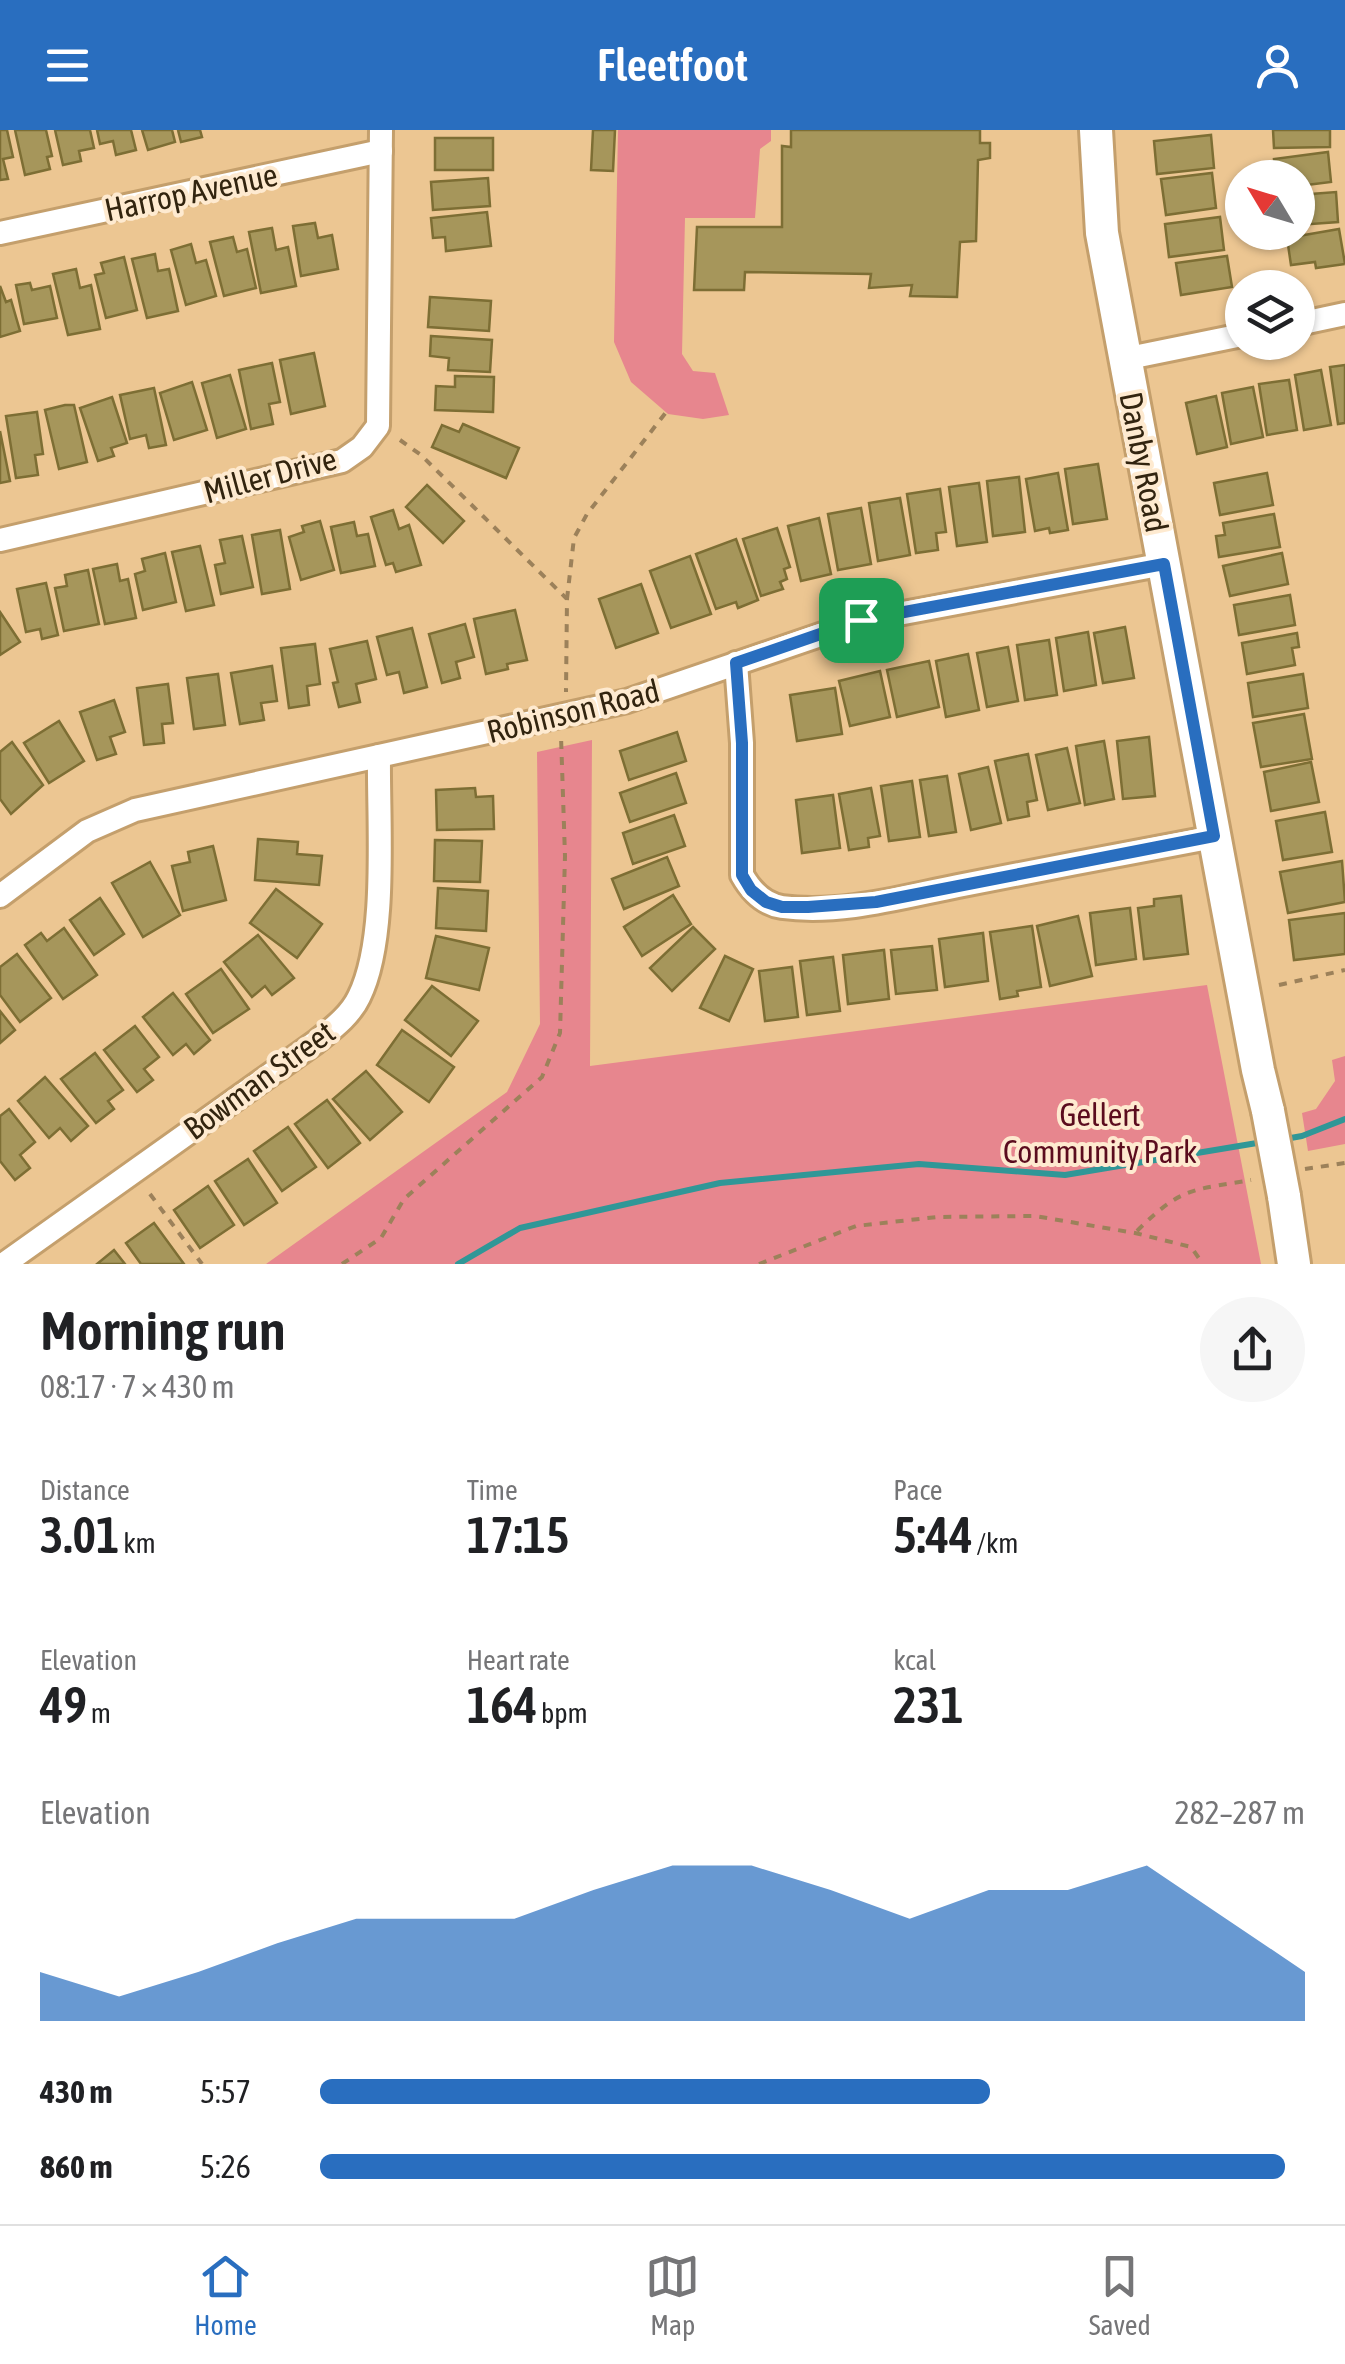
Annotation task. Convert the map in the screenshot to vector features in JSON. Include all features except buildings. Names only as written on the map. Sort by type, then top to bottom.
[{"type":"street","name":"Danby Road","points":[[1096,130],[1096,187],[1102,233],[1294,1264]]},
{"type":"street","name":"Harrop Avenue","points":[[0,233],[381,140]]},
{"type":"street","name":"Miller Drive","points":[[0,540],[342,460],[362,448],[378,426],[381,140]]},
{"type":"street","points":[[1315,320],[1345,314]]},
{"type":"street","points":[[1124,358],[1225,338]]},
{"type":"street","name":"Robinson Road","points":[[0,896],[87,830],[118,816],[627,702],[861,620],[1164,564]]},
{"type":"street","points":[[736,663],[742,743],[742,875],[751,890],[766,902],[782,907],[808,907],[876,902],[1214,836]]},
{"type":"street","name":"Bowman Street","points":[[4,1264],[316,1042],[342,1021],[358,1000],[376,947],[379,756]]},
{"type":"path","points":[[566,697],[567,600],[574,538],[667,410]]},
{"type":"path","points":[[400,440],[421,455],[567,600]]},
{"type":"path","points":[[342,1264],[381,1238],[404,1198],[542,1077],[555,1050],[560,1033],[565,856],[561,734]]},
{"type":"path","points":[[1279,985],[1345,970]]},
{"type":"path","points":[[1305,1170],[1345,1163]]},
{"type":"path","points":[[1135,1233],[1162,1206],[1185,1191],[1256,1179]]},
{"type":"path","points":[[150,1194],[202,1264]]},
{"type":"path","points":[[759,1264],[856,1226],[938,1217],[1035,1216],[1192,1247],[1202,1264]]},
{"type":"green space","points":[[618,130],[771,130],[771,141],[760,149],[755,218],[685,218],[682,354],[693,371],[715,373],[729,415],[703,419],[668,414],[631,382],[614,342]]},
{"type":"green space","name":"Gellert Community Park","points":[[592,740],[590,1066],[1207,985],[1261,1264],[266,1264],[507,1092],[540,1024],[537,752]]},
{"type":"green space","points":[[1345,1056],[1345,1144],[1308,1151],[1302,1113],[1316,1109],[1335,1081],[1332,1060]]},
{"type":"waterway","points":[[1285,1139],[1345,1119]]},
{"type":"waterway","points":[[458,1264],[520,1228],[720,1183],[919,1164],[1065,1175],[1263,1142]]},
{"type":"route","points":[[1164,564],[1214,836],[876,902],[782,907],[766,902],[751,890],[742,875],[742,743],[736,663],[861,620],[1164,564]]}]
